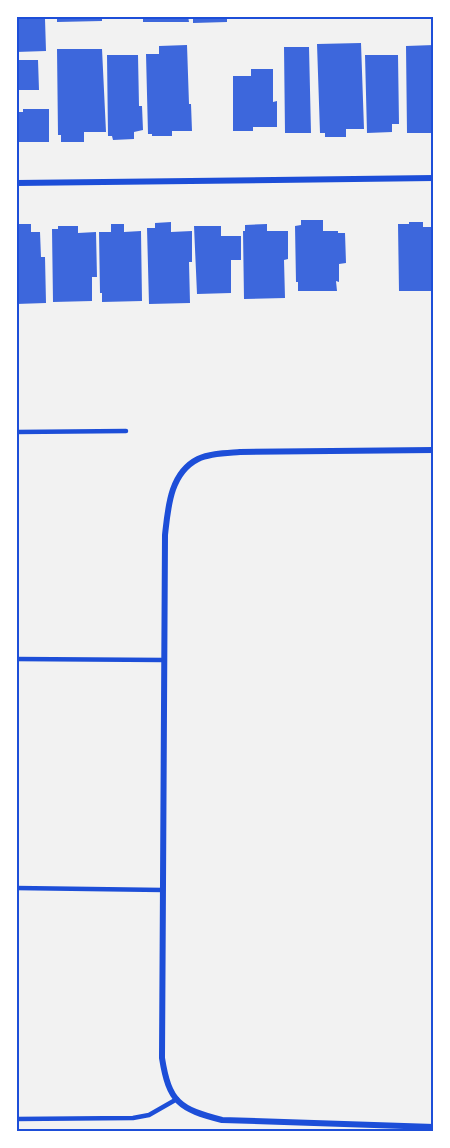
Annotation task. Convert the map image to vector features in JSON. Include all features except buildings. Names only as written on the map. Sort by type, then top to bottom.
[{"type":"street","points":[[16,183],[434,178]]},
{"type":"street","points":[[434,450],[240,452],[198,459],[183,471],[170,498],[165,535],[162,1058],[166,1084],[177,1099],[194,1113],[222,1120],[434,1127]]},
{"type":"lane","points":[[16,432],[126,431]]},
{"type":"lane","points":[[16,659],[164,660]]},
{"type":"lane","points":[[16,888],[163,890]]},
{"type":"lane","points":[[16,1119],[133,1118],[149,1115],[177,1099]]}]
